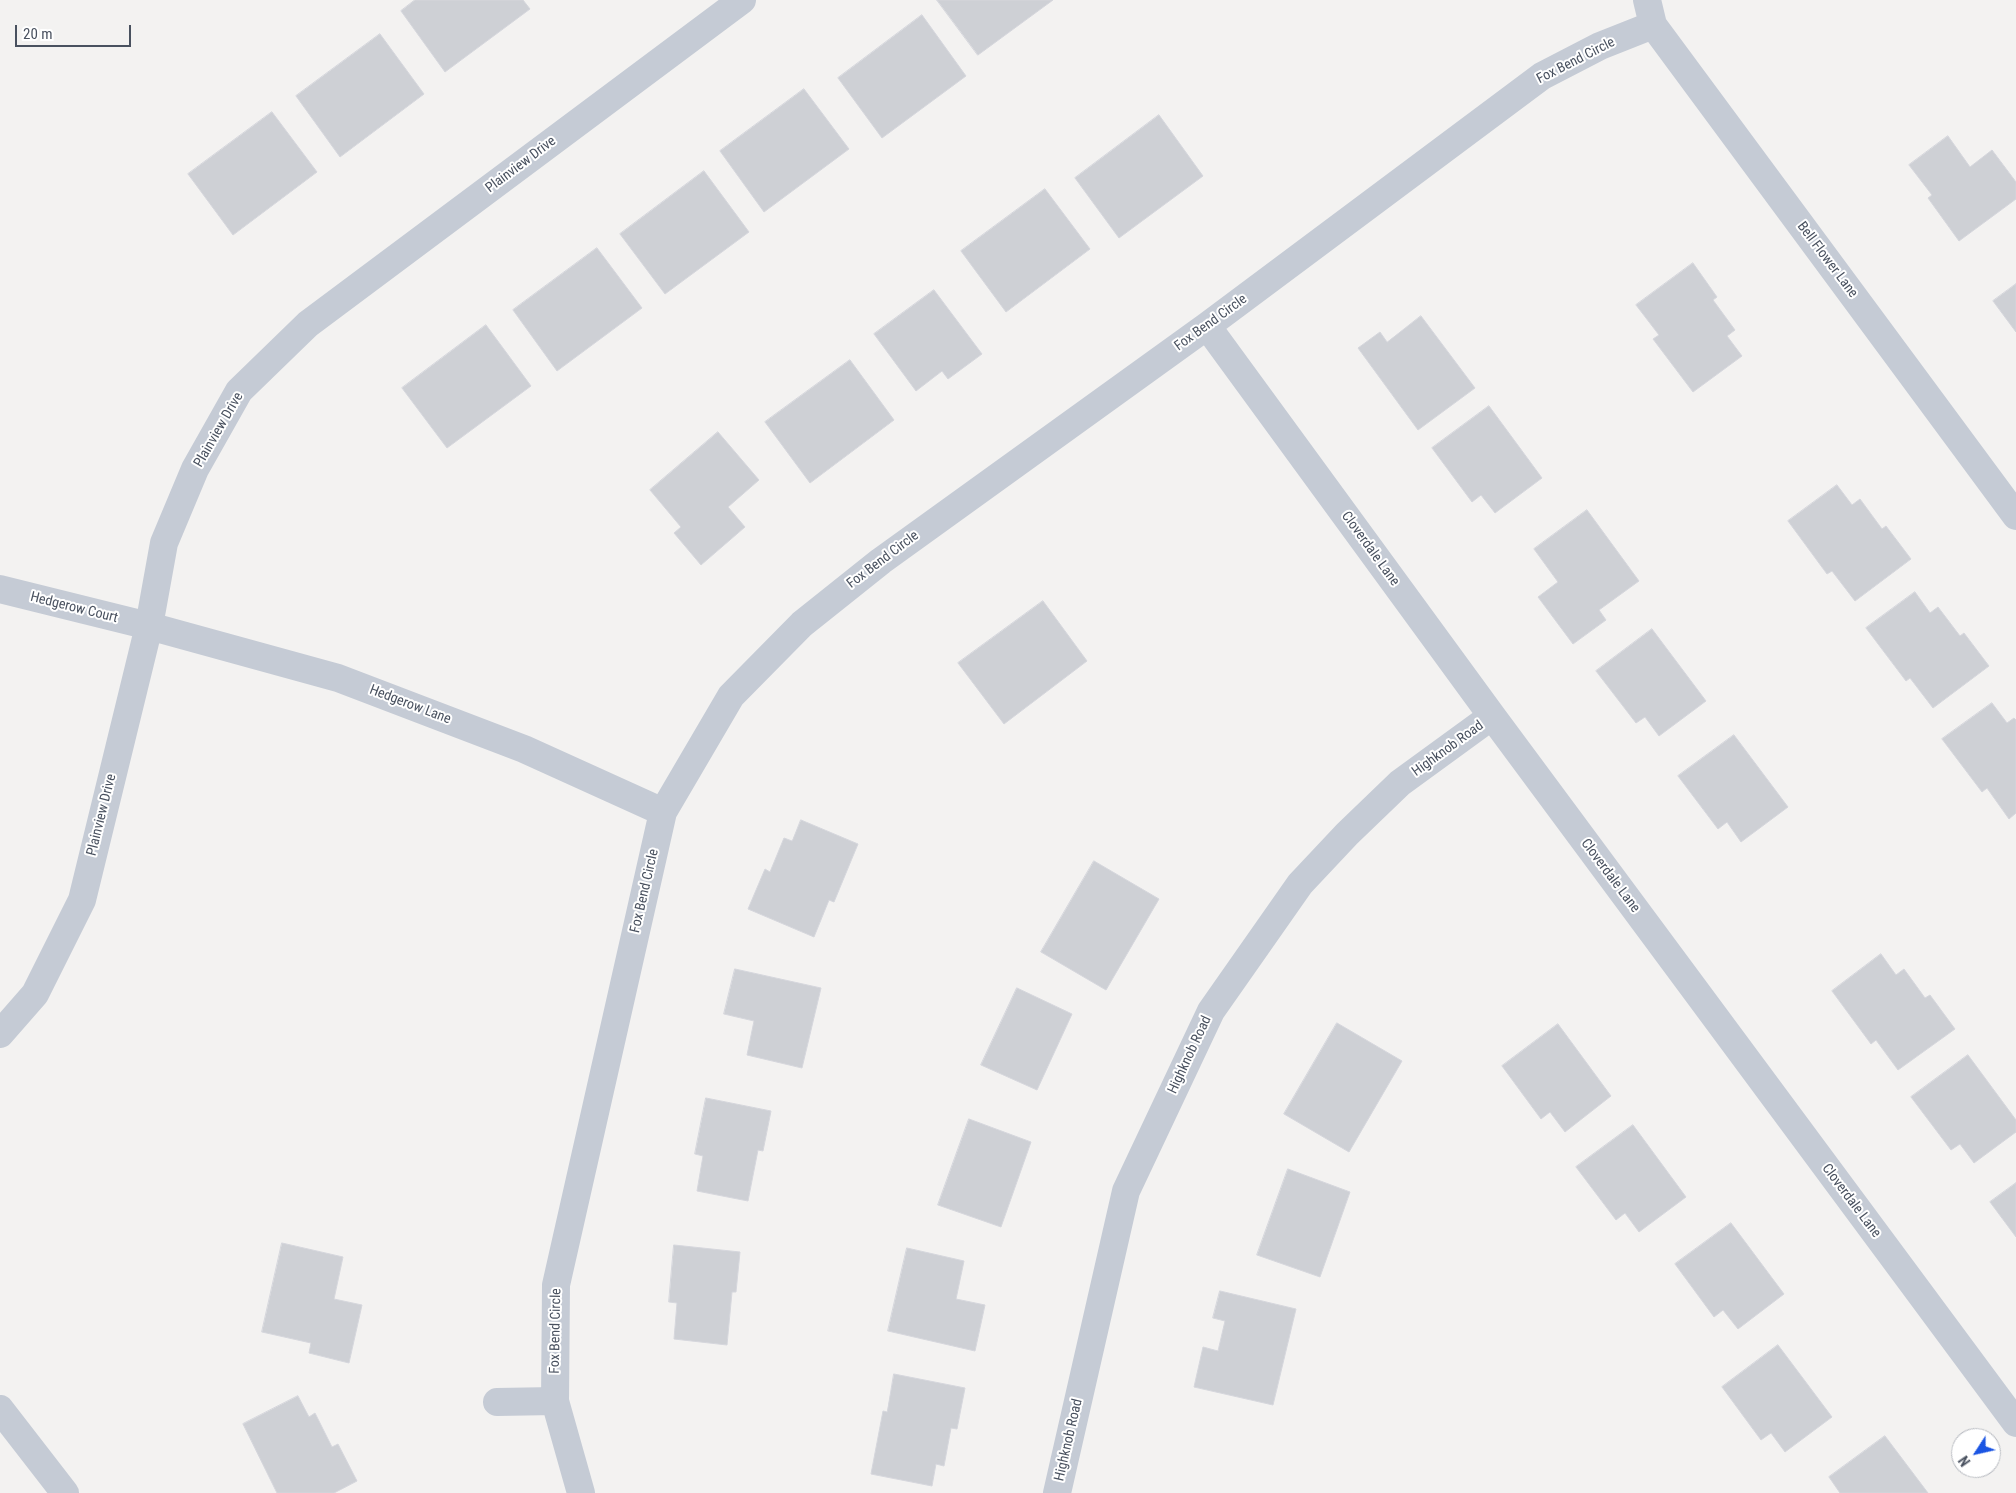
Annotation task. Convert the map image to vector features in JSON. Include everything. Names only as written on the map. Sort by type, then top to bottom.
[{"type":"street","name":"Plainview Drive","points":[[0,1034],[35,994],[82,900],[148,626],[164,543],[195,469],[239,391],[308,324],[742,0]]},
{"type":"street","name":"Fox Bend Circle","points":[[582,1493],[555,1401],[556,1285],[662,812],[731,696],[802,624],[880,561],[1207,326],[1542,76],[1600,46],[1650,13]]},
{"type":"street","name":"Bell Flower Lane","points":[[1650,13],[2016,516]]},
{"type":"street","name":"Cloverdale Lane","points":[[1207,326],[1492,716],[2016,1423]]},
{"type":"street","name":"Hedgerow Court","points":[[0,589],[148,626]]},
{"type":"street","name":"Hedgerow Lane","points":[[148,626],[338,678],[524,749],[662,812]]},
{"type":"street","name":"Highknob Road","points":[[1057,1493],[1126,1191],[1210,1011],[1300,884],[1346,834],[1400,783],[1492,716]]},
{"type":"street","points":[[497,1402],[555,1401]]},
{"type":"street","points":[[0,1408],[65,1493]]},
{"type":"building","points":[[415,0],[523,0],[530,9],[445,72],[401,11]]},
{"type":"building","points":[[937,0],[1053,0],[978,55]]},
{"type":"building","points":[[922,15],[966,76],[882,138],[838,78]]},
{"type":"building","points":[[380,34],[424,94],[340,157],[296,96]]},
{"type":"building","points":[[804,89],[849,149],[764,212],[720,151]]},
{"type":"building","points":[[272,112],[317,172],[233,235],[188,174]]},
{"type":"building","points":[[1159,115],[1203,176],[1119,238],[1075,178]]},
{"type":"building","points":[[1948,136],[1970,167],[1992,150],[2016,182],[2016,199],[1959,241],[1928,198],[1932,195],[1909,165]]},
{"type":"building","points":[[704,171],[749,232],[665,294],[620,234]]},
{"type":"building","points":[[1045,189],[1090,249],[1006,312],[961,251]]},
{"type":"building","points":[[597,248],[642,308],[557,371],[513,310]]},
{"type":"building","points":[[1693,263],[1717,297],[1713,300],[1735,330],[1727,336],[1742,356],[1693,392],[1653,339],[1659,335],[1636,305]]},
{"type":"building","points":[[2016,284],[2016,332],[1993,301]]},
{"type":"building","points":[[934,290],[982,354],[948,379],[942,371],[916,391],[874,334]]},
{"type":"building","points":[[1421,316],[1475,388],[1418,430],[1358,348],[1380,332],[1387,342]]},
{"type":"building","points":[[486,325],[531,386],[447,448],[402,388]]},
{"type":"building","points":[[850,360],[894,420],[810,483],[765,422]]},
{"type":"building","points":[[1489,406],[1542,478],[1495,513],[1481,495],[1472,502],[1432,448]]},
{"type":"building","points":[[718,432],[759,480],[728,507],[745,527],[701,565],[674,533],[681,527],[650,490]]},
{"type":"building","points":[[1837,485],[1852,505],[1860,499],[1882,529],[1886,526],[1911,559],[1855,601],[1832,571],[1827,574],[1788,521]]},
{"type":"building","points":[[1587,510],[1639,581],[1599,610],[1606,620],[1573,644],[1538,597],[1558,582],[1534,549]]},
{"type":"building","points":[[1915,592],[1930,613],[1938,607],[1960,636],[1964,633],[1989,666],[1933,708],[1910,678],[1906,681],[1866,628]]},
{"type":"building","points":[[1043,601],[1087,661],[1004,724],[958,663]]},
{"type":"building","points":[[1652,629],[1706,701],[1659,736],[1645,717],[1636,723],[1596,671]]},
{"type":"building","points":[[1992,703],[2007,723],[2014,718],[2016,720],[2016,813],[2009,819],[1987,788],[1982,792],[1942,739]]},
{"type":"building","points":[[1734,735],[1788,807],[1741,842],[1727,822],[1718,829],[1678,776]]},
{"type":"building","points":[[801,820],[858,844],[834,902],[829,900],[814,937],[748,909],[765,869],[770,872],[784,838],[792,841]]},
{"type":"building","points":[[1094,861],[1159,899],[1106,990],[1041,952]]},
{"type":"building","points":[[1881,954],[1896,975],[1904,969],[1925,998],[1930,995],[1955,1029],[1898,1070],[1876,1040],[1871,1044],[1832,991]]},
{"type":"building","points":[[735,969],[821,988],[802,1068],[747,1055],[754,1021],[724,1014]]},
{"type":"building","points":[[1017,988],[1072,1014],[1037,1090],[981,1065]]},
{"type":"building","points":[[1337,1023],[1402,1061],[1349,1152],[1284,1114]]},
{"type":"building","points":[[1558,1024],[1611,1096],[1565,1132],[1550,1112],[1541,1119],[1502,1066]]},
{"type":"building","points":[[1968,1055],[2016,1120],[2016,1132],[1974,1163],[1960,1144],[1951,1150],[1911,1097]]},
{"type":"building","points":[[706,1098],[771,1111],[763,1151],[758,1150],[748,1201],[697,1191],[703,1156],[695,1154]]},
{"type":"building","points":[[969,1119],[1031,1142],[1001,1227],[938,1205]]},
{"type":"building","points":[[1633,1125],[1686,1197],[1639,1232],[1625,1213],[1616,1220],[1576,1167]]},
{"type":"building","points":[[1288,1169],[1350,1192],[1320,1277],[1257,1255]]},
{"type":"building","points":[[2016,1183],[2016,1237],[1990,1202]]},
{"type":"building","points":[[1731,1223],[1784,1294],[1738,1329],[1723,1310],[1714,1317],[1675,1264]]},
{"type":"building","points":[[282,1243],[343,1257],[334,1299],[362,1305],[349,1363],[309,1353],[311,1343],[262,1332]]},
{"type":"building","points":[[674,1245],[740,1252],[736,1292],[732,1292],[727,1345],[674,1339],[677,1303],[669,1302]]},
{"type":"building","points":[[907,1248],[964,1261],[956,1299],[985,1305],[975,1351],[888,1331]]},
{"type":"building","points":[[1220,1291],[1296,1309],[1273,1405],[1194,1387],[1203,1347],[1218,1351],[1225,1321],[1213,1318]]},
{"type":"building","points":[[1778,1345],[1832,1417],[1785,1452],[1771,1433],[1761,1440],[1722,1387]]},
{"type":"building","points":[[894,1374],[965,1388],[957,1429],[951,1428],[944,1466],[936,1464],[932,1486],[871,1474],[883,1411],[887,1412]]},
{"type":"building","points":[[298,1396],[309,1417],[315,1413],[332,1447],[338,1444],[357,1481],[334,1493],[277,1493],[243,1424]]},
{"type":"building","points":[[1885,1436],[1928,1493],[1840,1493],[1829,1477]]}]
